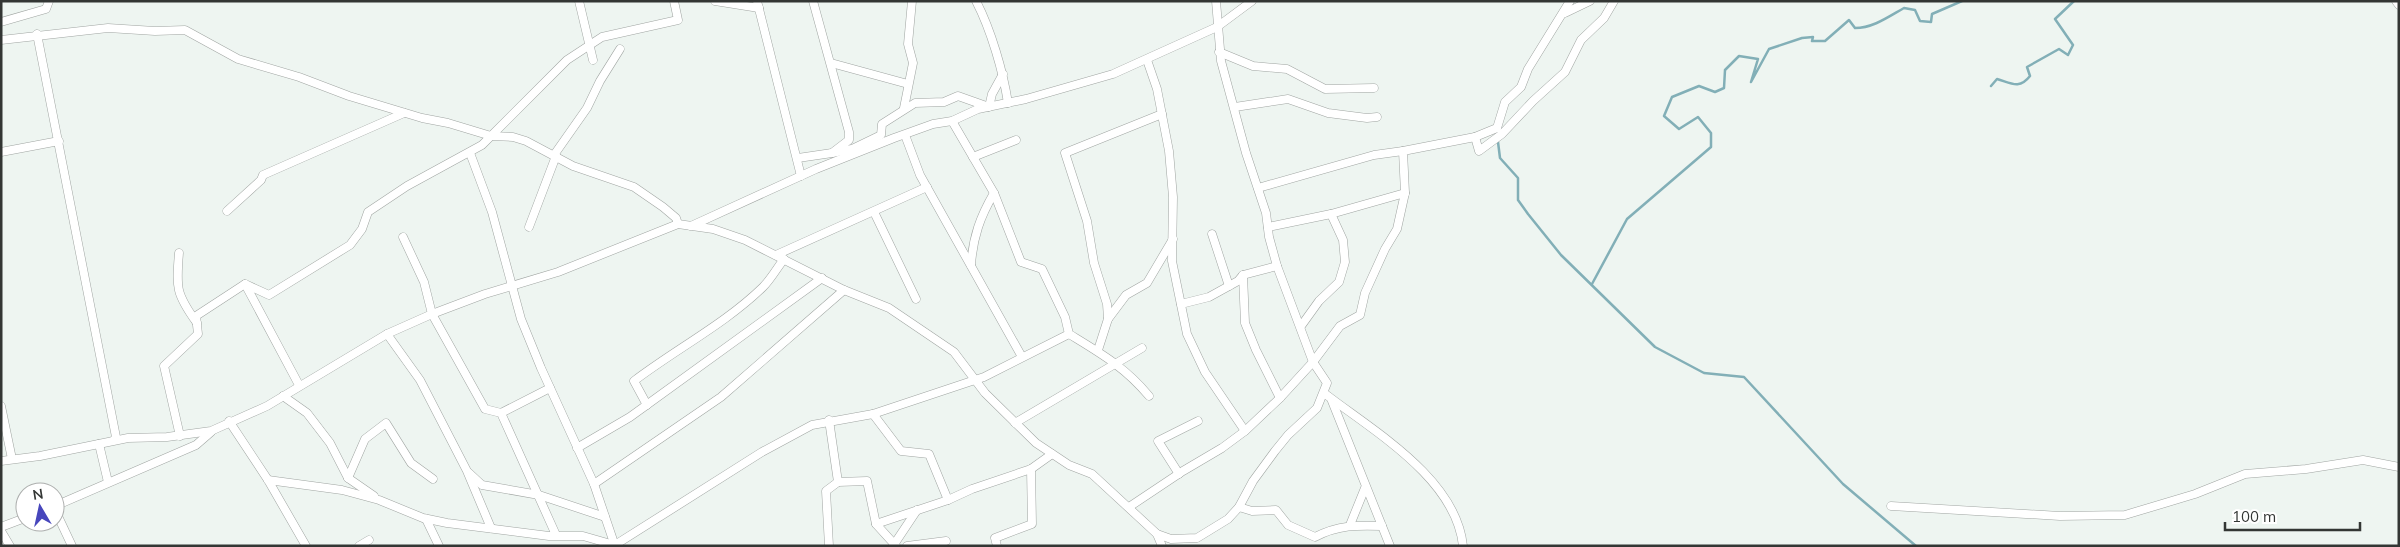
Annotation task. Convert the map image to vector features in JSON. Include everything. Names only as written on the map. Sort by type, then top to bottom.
[{"type":"street","points":[[1,22],[46,9],[49,1]]},
{"type":"street","points":[[579,1],[593,60]]},
{"type":"street","points":[[245,284],[268,295],[314,269],[350,245],[362,229],[368,212],[446,163],[470,153],[491,136],[567,60],[602,37],[678,20],[674,1]]},
{"type":"street","points":[[715,1],[758,4],[802,176]]},
{"type":"street","points":[[813,1],[849,132],[849,140],[832,152]]},
{"type":"street","points":[[904,108],[914,63],[908,44],[912,1]]},
{"type":"street","points":[[976,1],[1003,74],[1008,103]]},
{"type":"street","points":[[1157,534],[1172,539],[1197,538],[1228,519],[1239,506],[1263,466],[1288,435],[1317,408],[1327,383],[1313,362],[1277,266],[1258,188],[1246,153],[1219,52],[1216,1]]},
{"type":"street","points":[[689,227],[802,176],[933,124],[1113,74],[1217,27],[1252,1]]},
{"type":"street","points":[[1258,188],[1374,155],[1476,137],[1497,128],[1506,102],[1521,87],[1528,69],[1565,13],[1570,1]]},
{"type":"street","points":[[1565,13],[1590,1]]},
{"type":"street","points":[[1476,137],[1479,151],[1502,134],[1565,72],[1581,40],[1604,18],[1614,1]]},
{"type":"street","points":[[2396,1],[2399,5]]},
{"type":"street","points":[[1,40],[38,34],[108,28],[155,31],[185,30],[238,60],[299,77],[323,87],[404,113],[448,122],[491,136],[513,137],[526,141],[574,166],[634,187],[663,206],[676,218],[678,224]]},
{"type":"street","points":[[38,34],[116,437],[114,440]]},
{"type":"street","points":[[529,227],[555,156],[587,108],[600,81],[620,49]]},
{"type":"street","points":[[1219,52],[1253,66],[1287,69],[1324,89],[1374,88]]},
{"type":"street","points":[[1147,60],[1157,89],[1169,151],[1174,238],[1172,261],[1187,334],[1205,372],[1245,431]]},
{"type":"street","points":[[831,63],[908,84]]},
{"type":"street","points":[[989,107],[992,94],[1003,74]]},
{"type":"street","points":[[798,158],[852,149],[881,135],[882,124],[914,103],[944,102],[958,96],[989,107]]},
{"type":"street","points":[[1235,107],[1288,99],[1328,113],[1367,118],[1377,116]]},
{"type":"street","points":[[227,211],[264,175],[404,113]]},
{"type":"street","points":[[1108,319],[1107,304],[1094,263],[1087,221],[1065,153],[1162,114]]},
{"type":"street","points":[[952,120],[994,193],[1021,262],[1042,269],[1065,317],[1069,334],[1098,350],[1128,372],[1149,396]]},
{"type":"street","points":[[904,135],[920,175],[1022,357]]},
{"type":"street","points":[[973,157],[1016,140]]},
{"type":"street","points":[[1,152],[60,141]]},
{"type":"street","points":[[1129,507],[1222,448],[1245,431],[1280,398],[1313,362],[1340,326],[1360,315],[1365,292],[1385,249],[1397,229],[1405,192],[1403,151]]},
{"type":"street","points":[[470,153],[492,212],[521,319],[594,484],[616,545]]},
{"type":"street","points":[[647,405],[634,380],[695,340],[764,286],[780,257],[927,187]]},
{"type":"street","points":[[1268,227],[1330,214],[1405,192]]},
{"type":"street","points":[[970,267],[972,242],[984,210],[994,193]]},
{"type":"street","points":[[874,212],[916,298]]},
{"type":"street","points":[[1301,326],[1319,301],[1339,282],[1345,262],[1343,240],[1330,214]]},
{"type":"street","points":[[65,501],[196,445],[211,431],[229,421],[267,406],[299,385],[387,334],[432,314],[511,286],[558,272],[678,224],[713,229],[745,240],[844,290],[889,308],[940,341],[954,352],[974,379],[1036,443],[1070,465],[1092,474],[1157,534],[1162,546]]},
{"type":"street","points":[[1212,234],[1229,286]]},
{"type":"street","points":[[403,237],[424,282],[432,314],[485,409],[501,413],[550,388]]},
{"type":"street","points":[[1098,350],[1108,319],[1126,296],[1147,283],[1174,238]]},
{"type":"street","points":[[179,253],[177,280],[181,302],[197,323]]},
{"type":"street","points":[[1181,304],[1209,297],[1229,286],[1243,275],[1277,266]]},
{"type":"street","points":[[1243,275],[1245,324],[1280,398]]},
{"type":"street","points":[[577,448],[647,405],[822,278]]},
{"type":"street","points":[[180,436],[164,366],[198,334],[196,316],[245,284]]},
{"type":"street","points":[[245,284],[299,385]]},
{"type":"street","points":[[594,484],[721,397],[844,290]]},
{"type":"street","points":[[387,334],[420,380],[467,471],[491,528]]},
{"type":"street","points":[[268,480],[342,490],[379,500],[426,519],[553,536],[583,536],[616,545],[762,452],[812,425],[829,420],[873,414],[984,377],[1069,334]]},
{"type":"street","points":[[1015,423],[1142,348]]},
{"type":"street","points":[[1324,393],[1392,442],[1419,467],[1449,507],[1462,538],[1463,546]]},
{"type":"street","points":[[283,396],[307,413],[330,444],[348,478],[379,500]]},
{"type":"street","points":[[1332,399],[1356,455],[1365,488],[1370,492],[1389,546]]},
{"type":"street","points":[[1,406],[12,459]]},
{"type":"street","points":[[501,413],[539,495],[553,536],[552,546]]},
{"type":"street","points":[[873,414],[901,451],[929,454],[948,500]]},
{"type":"street","points":[[829,420],[838,482]]},
{"type":"street","points":[[1179,474],[1158,441],[1198,420]]},
{"type":"street","points":[[229,421],[268,480],[306,546]]},
{"type":"street","points":[[348,478],[365,439],[386,423],[410,463],[434,479]]},
{"type":"street","points":[[1,461],[40,456],[114,440],[180,436],[211,431]]},
{"type":"street","points":[[99,444],[108,482]]},
{"type":"street","points":[[876,524],[1031,469],[1052,454]]},
{"type":"street","points":[[1891,506],[2060,516],[2125,515],[2195,494],[2245,474],[2306,469],[2363,460],[2399,467]]},
{"type":"street","points":[[997,546],[996,538],[1032,524],[1031,469]]},
{"type":"street","points":[[467,471],[482,485],[539,495],[605,517]]},
{"type":"street","points":[[829,546],[826,491],[838,482],[867,482],[876,524],[895,545],[917,510]]},
{"type":"street","points":[[1350,525],[1365,488]]},
{"type":"street","points":[[1239,506],[1252,511],[1276,510],[1288,525],[1315,537]]},
{"type":"street","points":[[426,519],[439,546]]},
{"type":"street","points":[[10,546],[1,529],[15,523]]},
{"type":"street","points":[[1315,537],[1329,530],[1350,525],[1382,526]]},
{"type":"street","points":[[65,531],[72,546]]},
{"type":"street","points":[[1314,546],[1315,537]]},
{"type":"street","points":[[1182,539],[1190,546]]},
{"type":"street","points":[[359,546],[369,540]]},
{"type":"street","points":[[907,546],[946,541]]},
{"type":"waterway","points":[[1592,284],[1627,219],[1711,147],[1711,133],[1698,117],[1679,129],[1664,116],[1672,97],[1699,86],[1715,92],[1724,88],[1725,70],[1739,56],[1758,59],[1751,82],[1769,49],[1802,38],[1813,37],[1812,41],[1825,41],[1849,20],[1855,28],[1862,28],[1904,8],[1915,10],[1920,21],[1931,22],[1932,14],[1962,1]]},
{"type":"waterway","points":[[1991,86],[1997,79],[2011,84],[2022,83],[2030,76],[2027,67],[2059,49],[2068,55],[2073,45],[2055,19],[2074,1]]},
{"type":"waterway","points":[[1498,142],[1500,158],[1518,178],[1518,200],[1528,214],[1561,255],[1655,347],[1704,373],[1744,377],[1843,484],[1916,546]]}]
